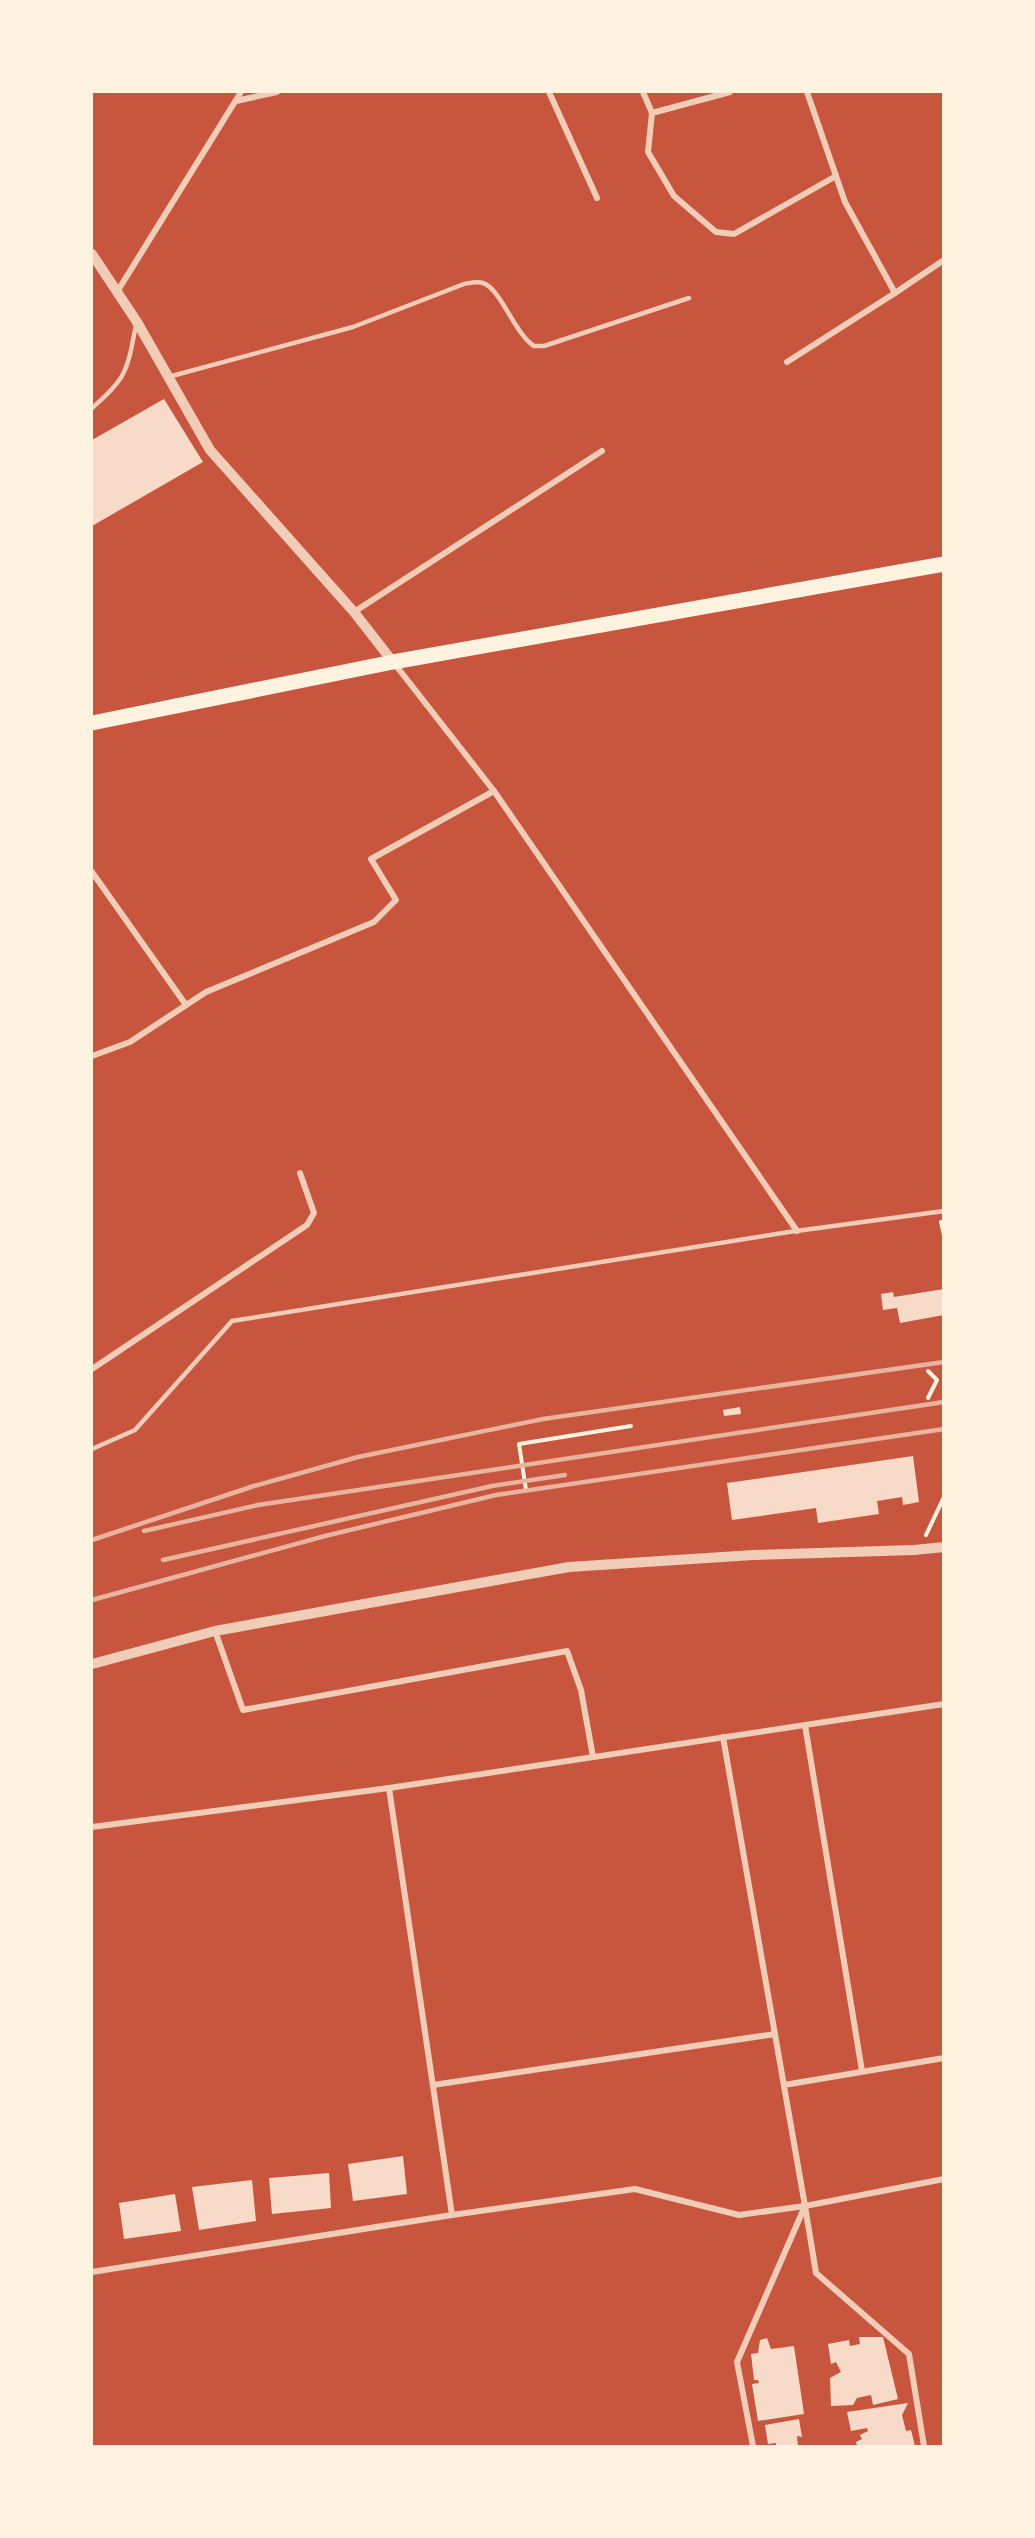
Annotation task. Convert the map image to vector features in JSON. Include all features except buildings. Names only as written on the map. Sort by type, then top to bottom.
[{"type":"main road","points":[[92,723],[393,662],[944,564]]},
{"type":"street","points":[[117,293],[241,92]]},
{"type":"street","points":[[236,100],[277,92]]},
{"type":"street","points":[[549,92],[597,198]]},
{"type":"street","points":[[643,92],[652,113],[648,152],[674,196],[716,232],[734,234],[740,232],[836,176]]},
{"type":"street","points":[[652,113],[730,92]]},
{"type":"street","points":[[807,92],[845,202],[895,292]]},
{"type":"street","points":[[92,254],[137,322],[210,450],[354,612],[494,791],[797,1231]]},
{"type":"street","points":[[787,362],[944,260]]},
{"type":"street","points":[[354,612],[603,451]]},
{"type":"street","points":[[92,1056],[130,1042],[206,992],[374,922],[396,900],[371,859],[494,791]]},
{"type":"street","points":[[92,872],[186,1005]]},
{"type":"street","points":[[92,1369],[307,1225],[314,1214],[312,1201],[300,1173]]},
{"type":"street","points":[[92,1664],[215,1631],[569,1567],[753,1555],[944,1547]]},
{"type":"street","points":[[215,1631],[243,1710],[567,1651],[581,1690],[593,1757]]},
{"type":"street","points":[[92,1827],[389,1788],[944,1704]]},
{"type":"street","points":[[805,1725],[862,2071]]},
{"type":"street","points":[[723,1737],[816,2273],[909,2354],[924,2446]]},
{"type":"street","points":[[389,1788],[452,2215]]},
{"type":"street","points":[[433,2085],[775,2034]]},
{"type":"street","points":[[784,2085],[944,2058]]},
{"type":"street","points":[[92,2272],[452,2215],[635,2189],[739,2215],[805,2206],[944,2178]]},
{"type":"street","points":[[753,2446],[737,2362],[805,2206]]},
{"type":"lane","points":[[168,376],[353,327],[464,284],[475,282],[485,283],[493,290],[522,334],[534,346],[544,346],[689,298]]},
{"type":"lane","points":[[92,408],[114,390],[126,371],[137,322]]},
{"type":"lane","points":[[92,1449],[135,1430],[232,1321],[797,1231],[944,1211]]},
{"type":"path","points":[[928,1371],[937,1380],[928,1398]]},
{"type":"path","points":[[526,1490],[519,1444],[631,1426]]},
{"type":"path","points":[[920,1549],[944,1497]]},
{"type":"railway","points":[[92,1540],[254,1486],[358,1457],[543,1419],[944,1362]]},
{"type":"railway","points":[[144,1531],[258,1505],[944,1402]]},
{"type":"railway","points":[[92,1600],[325,1536],[496,1495],[944,1429]]},
{"type":"railway","points":[[163,1560],[492,1486],[565,1475]]}]
